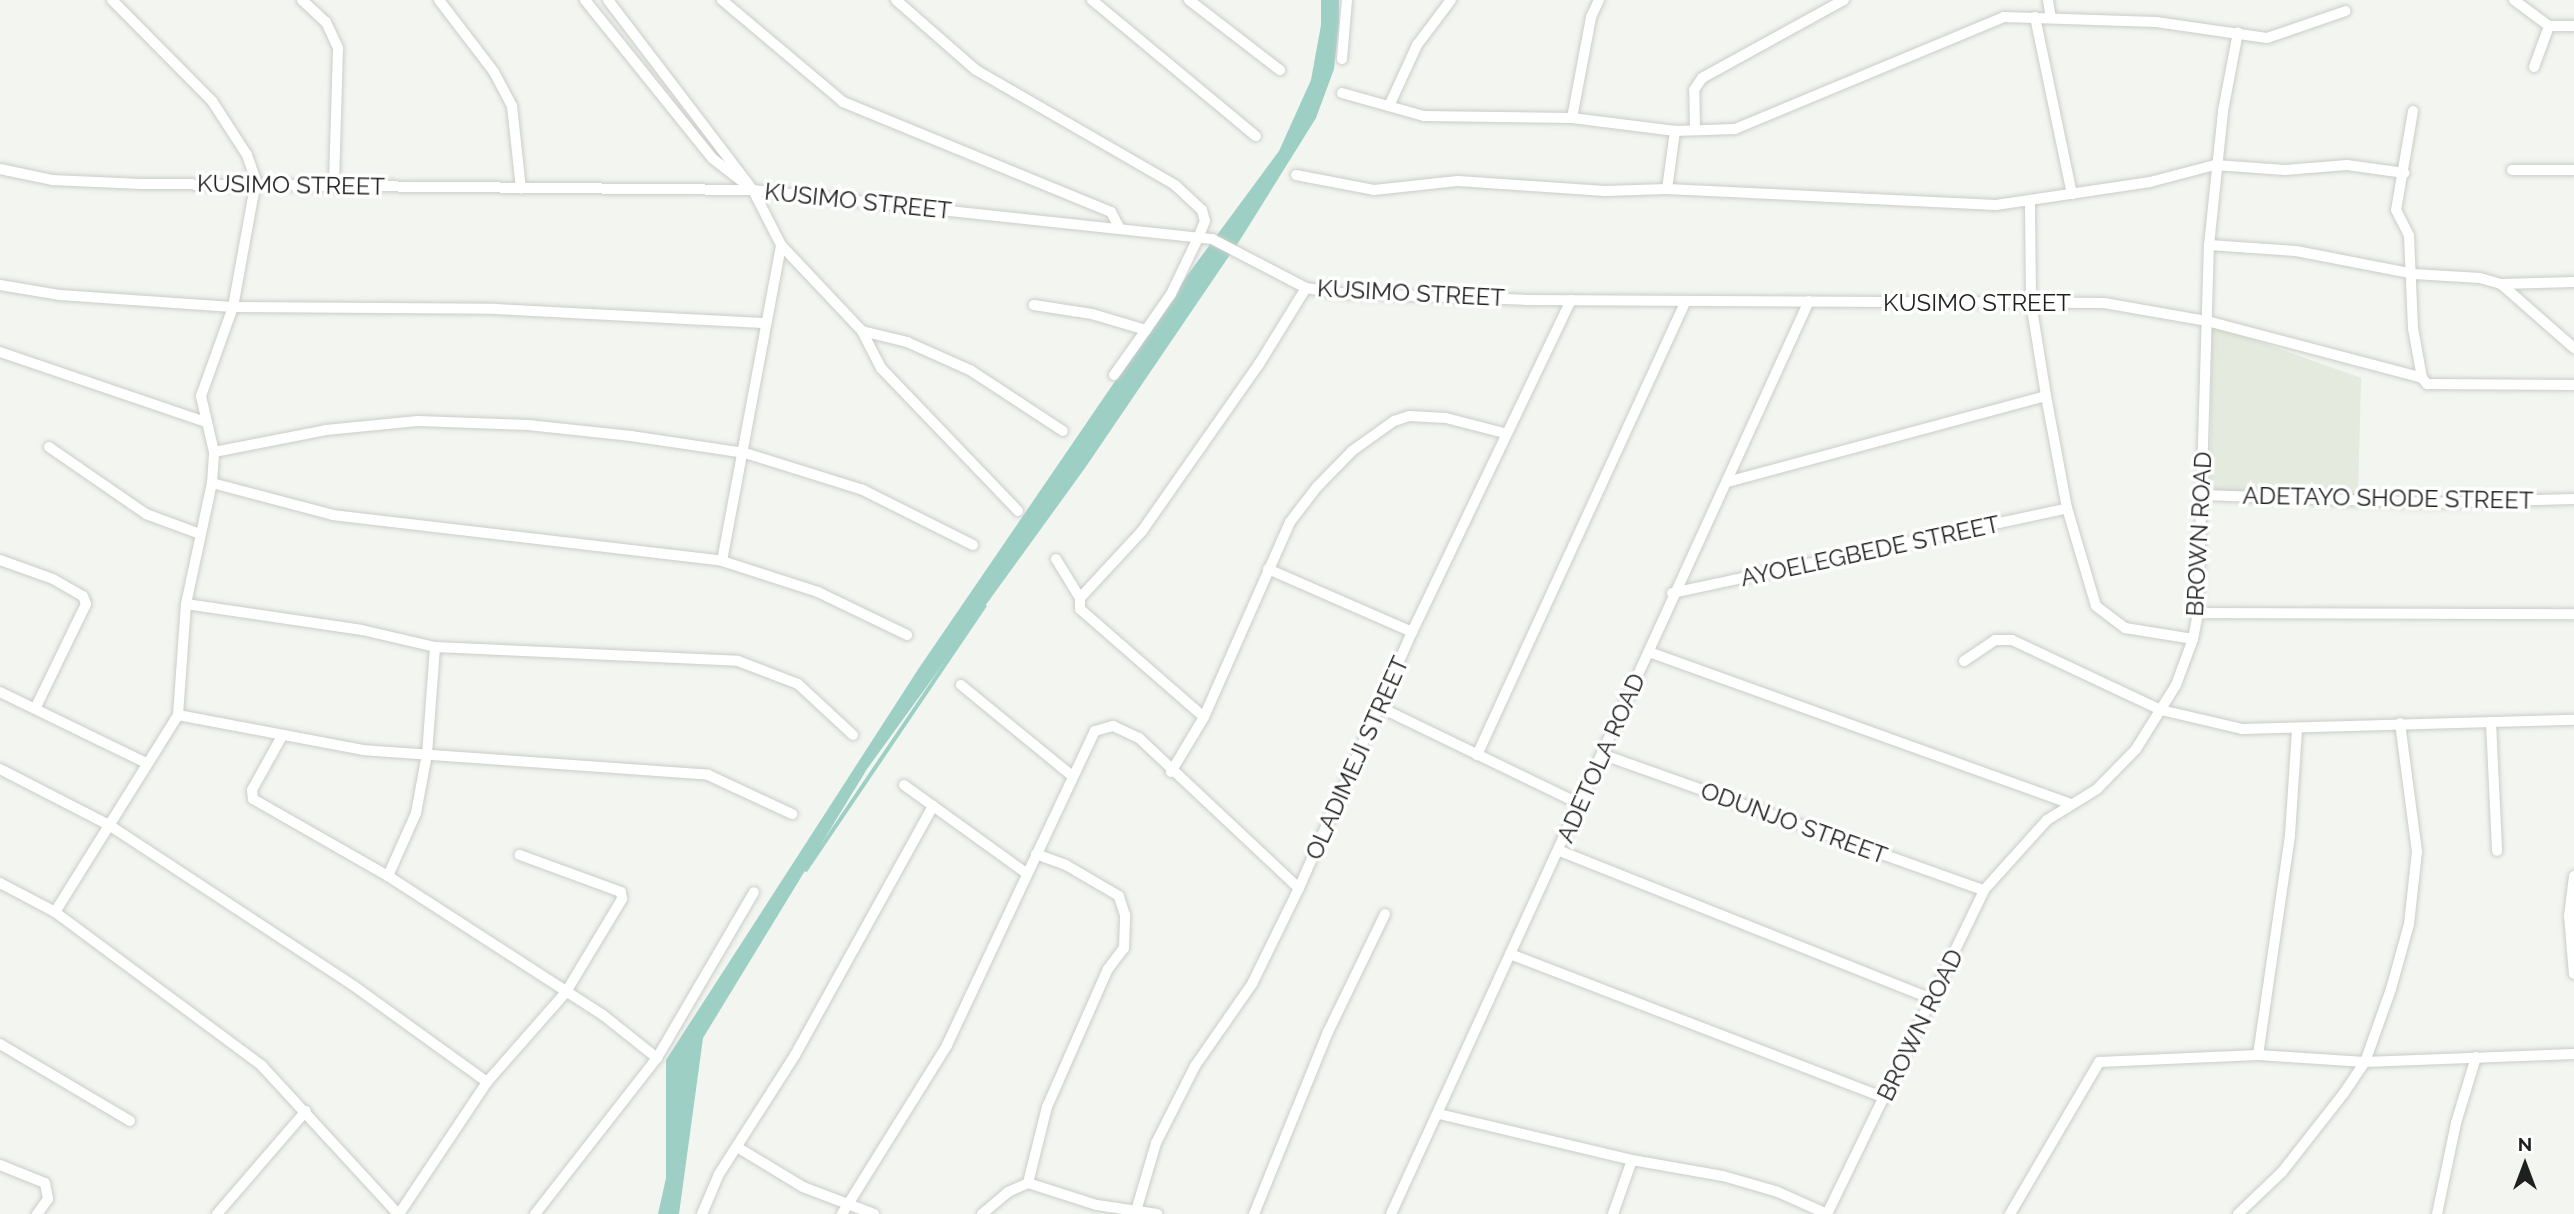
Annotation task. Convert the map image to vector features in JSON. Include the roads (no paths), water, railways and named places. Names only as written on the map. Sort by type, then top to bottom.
[{"type":"street","points":[[55,912],[178,715],[186,604],[212,483],[214,452],[201,396],[205,376],[233,307],[256,181],[247,155],[218,108],[112,0]]},
{"type":"street","points":[[302,0],[326,22],[338,48],[334,183]]},
{"type":"street","points":[[439,0],[494,72],[512,106],[521,189]]},
{"type":"street","points":[[584,0],[712,158],[753,190]]},
{"type":"street","points":[[608,0],[753,190],[781,245],[862,331],[881,368],[1018,510]]},
{"type":"street","points":[[722,0],[843,102],[1111,212],[1120,229]]},
{"type":"street","points":[[896,0],[976,70],[1175,185],[1202,210],[1205,220],[1171,294],[1114,375]]},
{"type":"street","points":[[1092,0],[1256,136]]},
{"type":"street","points":[[1189,0],[1280,70]]},
{"type":"street","points":[[1342,60],[1347,0]]},
{"type":"street","points":[[1389,106],[1417,45],[1451,0]]},
{"type":"street","points":[[1572,118],[1591,17],[1599,0]]},
{"type":"street","points":[[1695,129],[1695,90],[1702,78],[1844,0]]},
{"type":"street","points":[[2048,0],[2051,18]]},
{"type":"street","points":[[2514,0],[2549,26],[2574,26]]},
{"type":"street","points":[[1342,93],[1424,116],[1572,118],[1675,131],[1735,129],[1991,22],[2035,17],[2156,22],[2279,36],[2346,11]]},
{"type":"street","points":[[2035,17],[2072,194]]},
{"type":"street","points":[[2534,67],[2549,26]]},
{"type":"street","name":"BROWN ROAD","points":[[1827,1214],[1984,890],[2014,852],[2071,804],[2097,789],[2126,759],[2161,710],[2193,639],[2198,613],[2209,245],[2215,165],[2238,32]]},
{"type":"street","points":[[2413,111],[2396,210],[2409,236],[2414,274],[2413,328],[2423,379]]},
{"type":"street","points":[[1667,189],[1675,131]]},
{"type":"street","points":[[1296,175],[1374,190],[1450,181],[1605,191],[1667,189],[2030,204],[2215,165],[2285,170],[2347,165],[2404,173]]},
{"type":"street","name":"KUSIMO STREET","points":[[0,169],[52,180],[256,181],[521,189],[753,190],[1212,239],[1238,250],[1306,288],[1376,295],[1685,302],[2104,303],[2207,321],[2423,379],[2427,384],[2574,385]]},
{"type":"street","points":[[2512,170],[2574,170]]},
{"type":"street","points":[[2030,204],[2031,303],[2046,396],[2067,508],[2101,614],[2125,628],[2193,639]]},
{"type":"street","points":[[722,561],[745,453],[764,323],[781,245]]},
{"type":"street","points":[[2209,245],[2296,251],[2414,274],[2480,278],[2501,284],[2574,282]]},
{"type":"street","points":[[2501,284],[2574,348]]},
{"type":"street","points":[[0,285],[60,295],[233,307],[495,309],[764,323]]},
{"type":"street","points":[[1080,598],[1142,531],[1259,364],[1306,288]]},
{"type":"street","name":"OLADIMEJI STREET","points":[[1136,1211],[1157,1143],[1189,1077],[1252,984],[1300,888],[1412,632],[1504,433],[1570,300]]},
{"type":"street","name":"ADETOLA ROAD","points":[[1391,1214],[1560,851],[1578,803],[1604,755],[1672,593],[1727,482],[1809,301]]},
{"type":"street","points":[[1477,755],[1685,302]]},
{"type":"street","points":[[1034,305],[1092,313],[1146,330]]},
{"type":"street","points":[[862,331],[908,342],[970,370],[1063,432]]},
{"type":"street","points":[[0,352],[206,422]]},
{"type":"street","points":[[1727,482],[2046,396]]},
{"type":"street","points":[[1171,772],[1203,716],[1290,522],[1317,487],[1353,451],[1394,421],[1437,417],[1504,433]]},
{"type":"street","points":[[214,452],[326,430],[429,421],[528,425],[745,453],[863,490],[973,545]]},
{"type":"street","points":[[49,447],[146,514],[200,534]]},
{"type":"street","points":[[212,483],[333,515],[722,561],[818,592],[907,635]]},
{"type":"street","name":"ADETAYO SHODE STREET","points":[[2202,495],[2427,503],[2574,499]]},
{"type":"street","name":"AYOELEGBEDE STREET","points":[[1672,593],[2067,508]]},
{"type":"street","points":[[1056,559],[1080,598],[1080,609],[1203,716]]},
{"type":"street","points":[[0,561],[73,589],[86,604],[36,707]]},
{"type":"street","points":[[1268,569],[1412,632]]},
{"type":"street","points":[[186,604],[362,630],[435,647],[738,661],[799,684],[853,735]]},
{"type":"street","points":[[2198,613],[2574,614]]},
{"type":"street","points":[[1964,661],[1995,640],[2012,640],[2161,710],[2242,729],[2297,730],[2400,723],[2574,720]]},
{"type":"street","points":[[388,876],[412,831],[428,754],[435,647]]},
{"type":"street","points":[[1649,652],[2071,804]]},
{"type":"street","points":[[961,685],[1072,776]]},
{"type":"street","points":[[0,692],[36,707],[146,763]]},
{"type":"street","points":[[1380,707],[1578,803]]},
{"type":"street","points":[[178,715],[363,751],[708,775],[792,814]]},
{"type":"street","points":[[2491,722],[2497,850]]},
{"type":"street","points":[[2238,1214],[2312,1138],[2365,1062],[2391,989],[2415,890],[2417,852],[2400,723]]},
{"type":"street","points":[[842,1214],[947,1045],[1072,776],[1095,732],[1102,726],[1133,733],[1171,772],[1300,888]]},
{"type":"street","points":[[2258,1055],[2290,835],[2297,730]]},
{"type":"street","points":[[282,736],[252,790],[253,799],[388,876],[566,992],[657,1058]]},
{"type":"street","name":"ODUNJO STREET","points":[[1604,755],[1984,890]]},
{"type":"street","points":[[0,769],[109,825],[354,986],[487,1082]]},
{"type":"street","points":[[905,785],[1026,873]]},
{"type":"street","points":[[702,1214],[737,1147],[795,1055],[933,806]]},
{"type":"street","points":[[1560,851],[1932,999]]},
{"type":"street","points":[[1028,1183],[1047,1107],[1108,969],[1124,948],[1125,937],[1119,896],[1066,865],[1036,854]]},
{"type":"street","points":[[0,883],[55,912],[218,1031],[306,1111],[398,1214],[487,1082],[566,992],[623,895],[520,855]]},
{"type":"street","points":[[2574,876],[2569,915],[2574,974]]},
{"type":"street","points":[[535,1214],[657,1058],[754,892]]},
{"type":"street","points":[[1254,1214],[1328,1032],[1385,914]]},
{"type":"street","points":[[1510,954],[1885,1098]]},
{"type":"street","points":[[0,1044],[130,1121]]},
{"type":"street","points":[[2010,1214],[2099,1062],[2258,1055],[2365,1062],[2574,1054]]},
{"type":"street","points":[[2437,1214],[2456,1123],[2476,1057]]},
{"type":"street","points":[[217,1214],[306,1111]]},
{"type":"street","points":[[1439,1114],[1632,1160],[1723,1176],[1778,1192],[1827,1214]]},
{"type":"street","points":[[737,1147],[803,1187],[849,1202],[874,1214]]},
{"type":"street","points":[[1614,1214],[1632,1160]]},
{"type":"street","points":[[0,1165],[45,1183],[48,1199],[37,1214]]},
{"type":"street","points":[[982,1214],[1007,1192],[1028,1183],[1095,1209],[1157,1214]]},
{"type":"water","points":[[1321,0],[1339,0],[1339,22],[1334,69],[1316,118],[1240,240],[1085,468],[867,769],[703,1038],[679,1214],[658,1214],[666,1178],[666,1060],[919,668],[1189,273],[1279,151],[1311,80],[1321,25]]},
{"type":"waterway","points":[[806,870],[984,607]]}]
